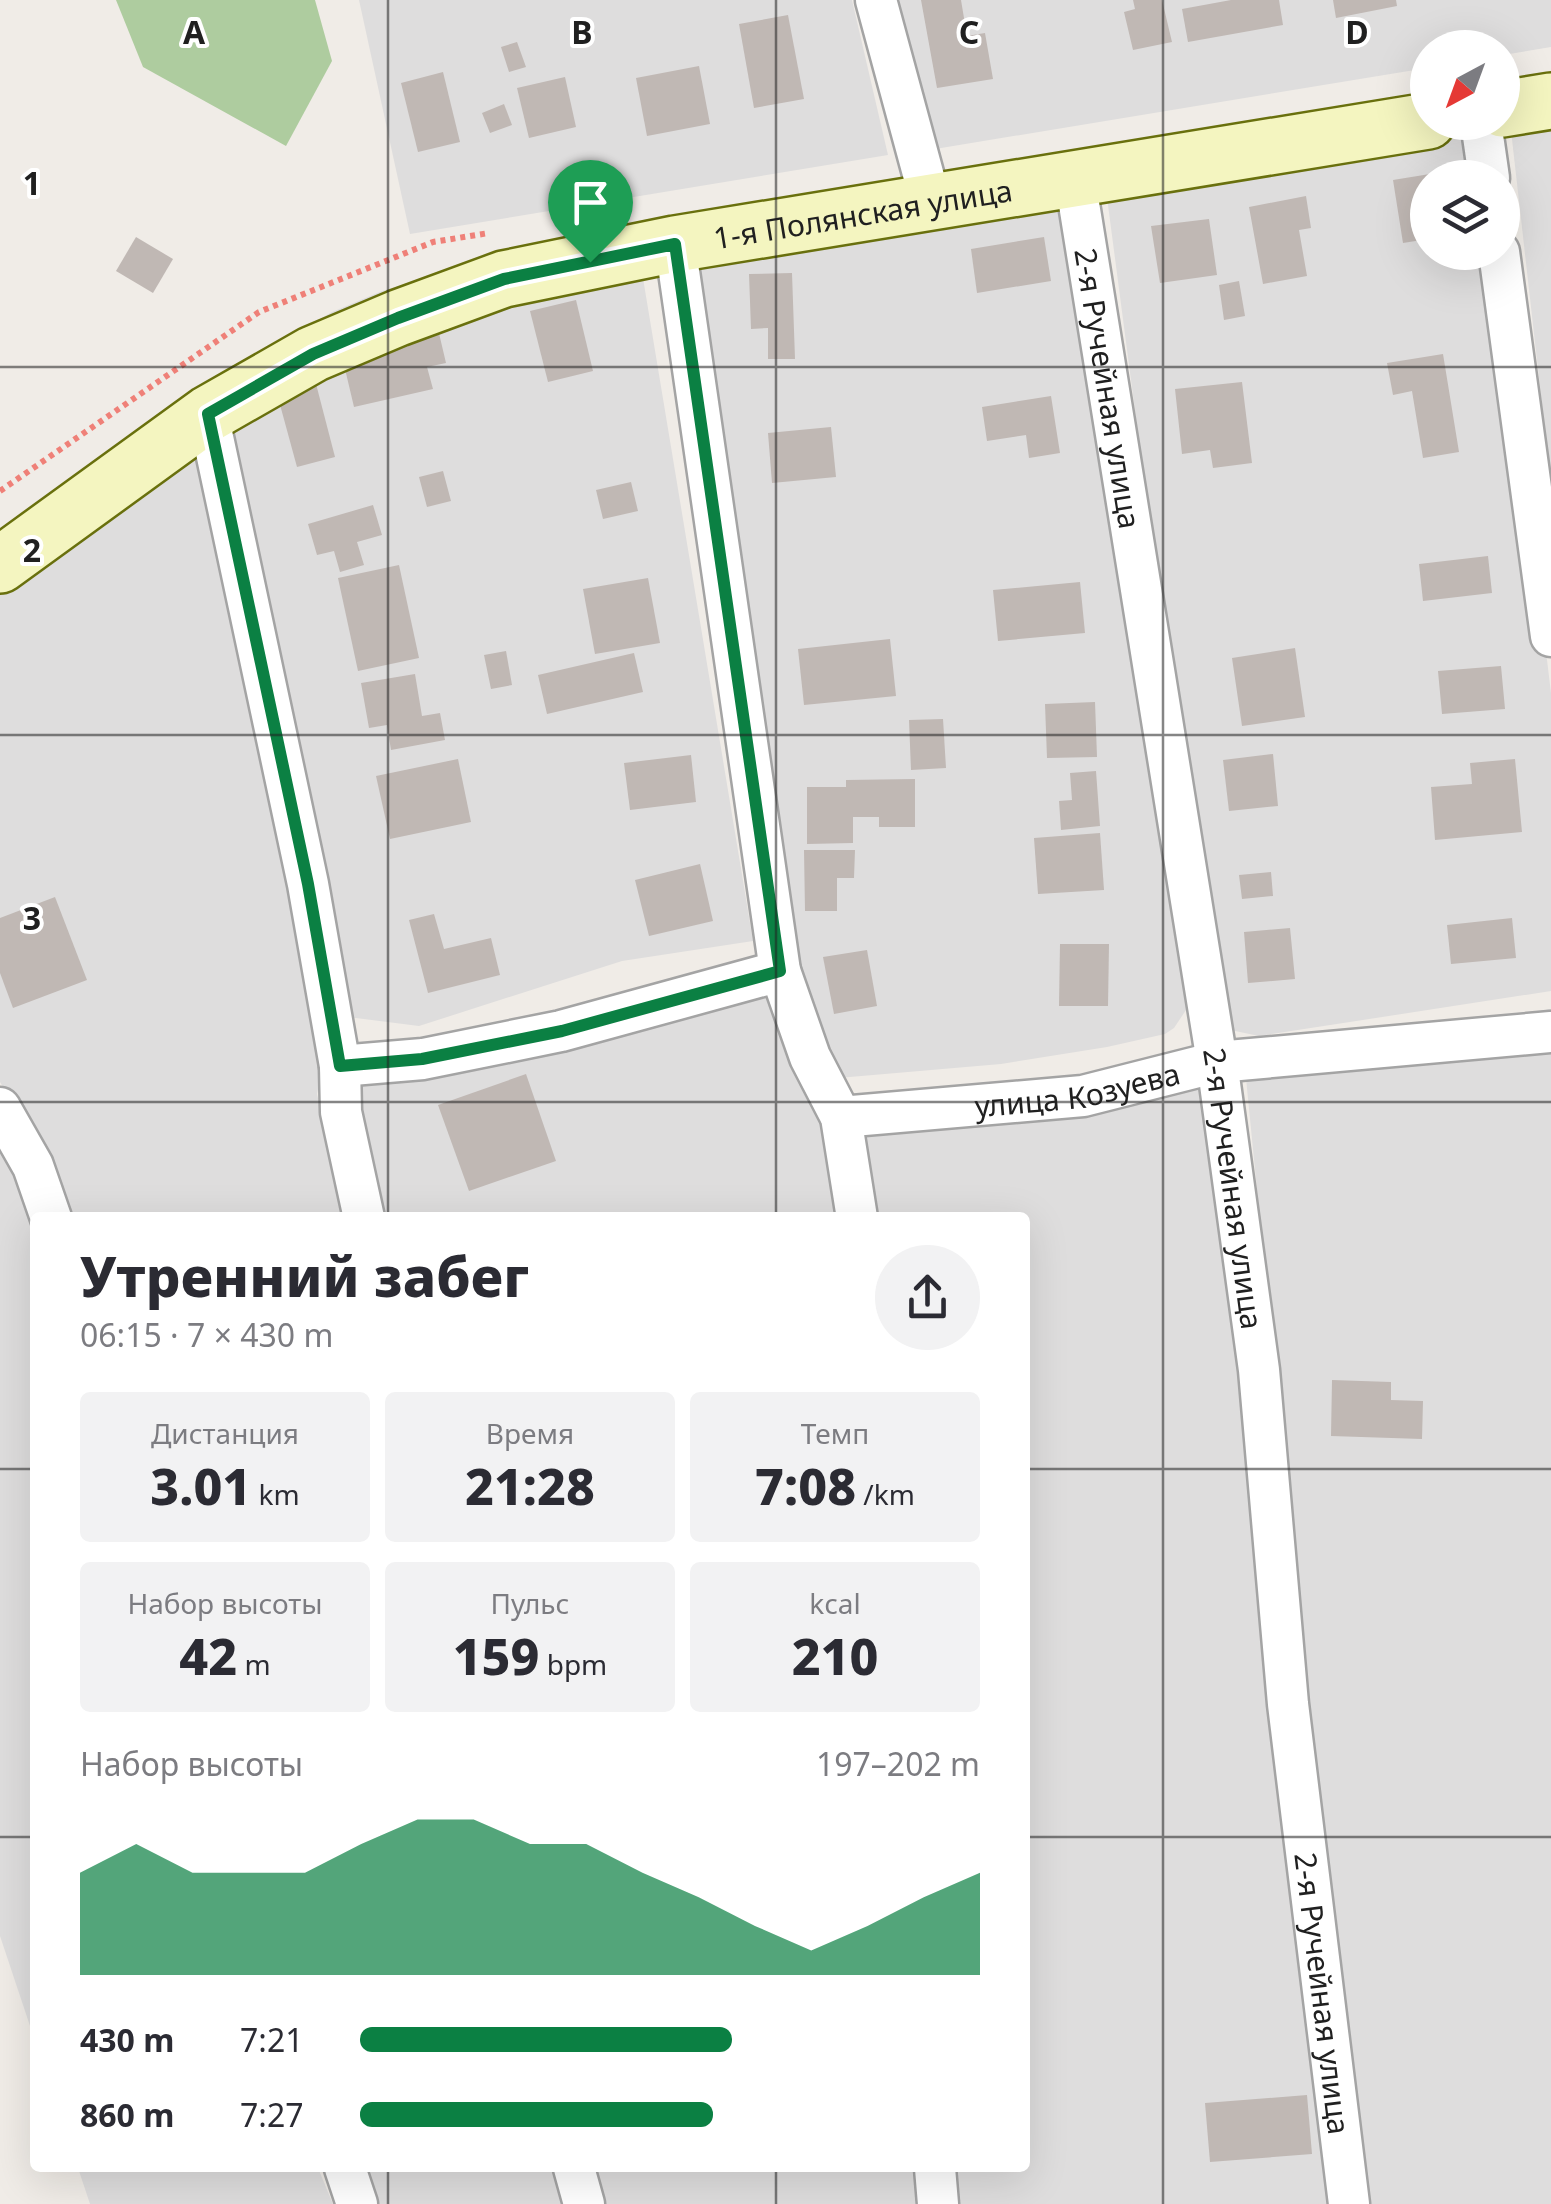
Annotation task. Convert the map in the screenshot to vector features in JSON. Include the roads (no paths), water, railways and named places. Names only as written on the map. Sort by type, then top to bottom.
[{"type":"street","points":[[876,0],[931,204]]},
{"type":"street","points":[[1520,106],[1551,101]]},
{"type":"street","name":"1-я Полянская улица","points":[[0,565],[208,414],[313,354],[504,279],[675,244],[1410,124]]},
{"type":"street","name":"2-я Ручейная улица","points":[[1075,179],[1218,1062],[1258,1370],[1288,1704],[1350,2204]]},
{"type":"street","points":[[675,244],[780,971],[810,1057],[841,1117],[856,1212]]},
{"type":"street","points":[[1501,270],[1551,636]]},
{"type":"street","points":[[208,414],[308,884],[340,1066],[341,1112],[363,1212]]},
{"type":"street","points":[[340,1066],[422,1059],[562,1031],[780,971]]},
{"type":"street","name":"улица Козуева","points":[[841,1117],[1082,1096],[1218,1062],[1551,1032]]},
{"type":"street","points":[[0,1108],[33,1166],[48,1212]]},
{"type":"street","points":[[346,2172],[357,2204]]},
{"type":"street","points":[[575,2172],[584,2204]]},
{"type":"street","points":[[935,2172],[938,2204]]}]
